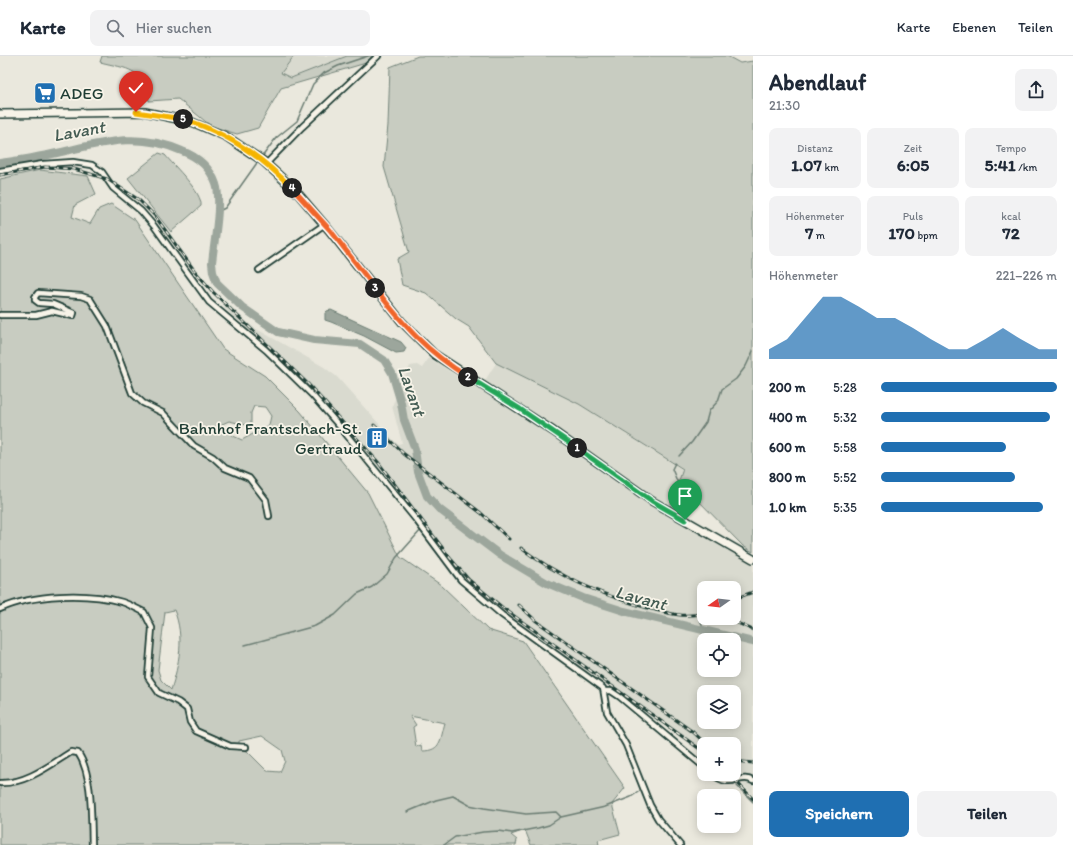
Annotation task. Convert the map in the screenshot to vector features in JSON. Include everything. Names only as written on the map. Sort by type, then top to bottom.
[{"type":"main road","points":[[0,114],[128,111],[160,114],[204,126],[227,137],[262,161],[295,190],[325,224],[402,322],[434,354],[547,427],[652,501],[753,559]]},
{"type":"street","points":[[262,161],[378,56]]},
{"type":"street","points":[[0,171],[43,164],[73,162],[92,166],[102,172],[113,188],[141,211],[154,226],[209,302],[266,350],[313,396],[412,515],[461,580],[502,615],[601,685],[605,691],[607,712],[626,744],[650,805],[658,819],[680,845]]},
{"type":"street","points":[[259,270],[325,224]]},
{"type":"street","points":[[0,315],[36,315],[52,311],[72,316],[74,314],[52,304],[35,300],[38,293],[81,296],[90,299],[107,326],[132,393],[143,403],[163,413],[194,446],[213,457],[225,468],[249,478],[266,500],[269,516]]},
{"type":"street","points":[[0,609],[13,604],[62,596],[108,599],[123,602],[144,612],[152,628],[148,677],[160,693],[178,702],[187,709],[190,722],[196,731],[230,746],[246,747]]},
{"type":"street","points":[[605,691],[611,691],[620,697],[697,761]]},
{"type":"street","points":[[0,783],[14,782],[28,777],[71,752],[78,753],[84,761],[89,793],[92,845]]},
{"type":"street","points":[[741,779],[748,778],[753,781]]},
{"type":"shaded area","points":[[102,56],[294,56],[281,73],[291,78],[347,56],[372,56],[366,63],[281,88],[258,128],[237,134],[211,126],[178,99],[149,101],[147,90],[139,76],[119,66],[100,62]]},
{"type":"shaded area","points":[[294,56],[347,56],[291,78],[281,73]]},
{"type":"shaded area","points":[[418,56],[727,56],[740,63],[753,61],[753,552],[743,546],[692,494],[684,514],[670,506],[683,469],[579,404],[496,363],[469,327],[456,319],[426,293],[402,285],[397,259],[409,252],[384,167],[388,125],[390,67]]},
{"type":"shaded area","points":[[159,153],[165,155],[193,187],[201,206],[171,232],[128,178]]},
{"type":"shaded area","points":[[40,170],[88,176],[96,194],[75,205],[72,217],[90,224],[99,209],[111,204],[135,220],[223,349],[265,376],[300,411],[368,493],[400,557],[441,585],[488,630],[523,641],[625,788],[612,804],[620,834],[598,840],[599,845],[531,845],[525,830],[511,835],[517,840],[516,845],[0,845],[0,179]],"holes":[[[254,406],[265,407],[271,416],[269,425],[242,440],[231,435],[220,425],[229,421],[251,426],[251,413]],[[174,610],[180,640],[180,650],[171,690],[161,680],[158,670],[165,612]],[[410,716],[445,723],[441,739],[437,746],[433,749],[422,751],[421,745],[416,747],[413,727],[416,725]],[[262,736],[282,750],[285,761],[280,772],[267,771],[247,751],[239,749],[239,741]]]},
{"type":"shaded area","points":[[227,305],[253,327],[324,367],[337,377],[397,444],[402,443],[392,406],[410,366],[417,365],[422,368],[429,358],[479,390],[496,363],[579,404],[683,470],[670,506],[753,552],[753,795],[740,781],[741,781],[741,737],[697,737],[697,749],[526,628],[471,585],[359,442],[310,390],[224,308]]},
{"type":"shaded area","points":[[331,310],[401,342],[406,348],[404,352],[396,353],[364,336],[325,320],[325,313]]},
{"type":"waterway","points":[[262,157],[276,138],[297,121],[313,84],[324,73],[338,66],[368,56]]},
{"type":"waterway","name":"Lavant","points":[[0,163],[104,143],[135,140],[150,141],[166,145],[193,156],[207,168],[216,184],[218,192],[218,211],[212,263],[213,272],[217,283],[242,307],[278,332],[314,340],[360,344],[384,360],[392,373],[401,403],[404,420],[415,449],[418,472],[427,496],[439,509],[500,555],[547,583],[583,598],[624,611],[753,642]]},
{"type":"waterway","points":[[217,212],[225,208],[259,160]]},
{"type":"waterway","points":[[679,456],[692,442],[706,422],[709,411],[718,401],[722,389],[736,379],[746,366],[753,351]]},
{"type":"waterway","points":[[675,463],[672,469],[682,493],[683,508]]},
{"type":"waterway","name":"Lavant","points":[[446,520],[450,517]]},
{"type":"waterway","points":[[245,645],[315,626],[335,615],[357,594],[372,587],[387,574],[396,558],[421,530]]},
{"type":"waterway","points":[[702,625],[703,630]]},
{"type":"waterway","points":[[737,786],[753,802]]},
{"type":"waterway","points":[[444,845],[455,837],[483,832],[499,831],[512,833],[549,825],[561,817],[605,807],[631,797],[641,790]]},
{"type":"waterway","points":[[407,812],[436,800],[453,796],[469,805],[484,808],[526,814],[556,812],[561,817]]},
{"type":"railway","points":[[0,175],[45,167],[74,169],[107,179],[139,200],[155,216],[194,270],[213,292],[308,384],[378,462],[450,558],[469,580],[503,608],[697,747]]},
{"type":"railway","points":[[374,425],[404,454],[481,513],[509,539]]},
{"type":"railway","points":[[521,548],[550,568],[595,590],[666,613],[697,615]]},
{"type":"railway","points":[[741,596],[753,592]]},
{"type":"railway","points":[[519,605],[535,620],[698,737]]},
{"type":"railway","points":[[741,625],[753,630]]},
{"type":"railway","points":[[741,762],[753,763]]},
{"type":"railway","points":[[736,781],[753,799]]},
{"type":"place","name":"ADEG","points":[[45,93]]},
{"type":"place","name":"Bahnhof Frantschach-St. Gertraud","points":[[377,438]]},
{"type":"route","points":[[136,112],[180,118],[204,126],[227,137],[257,157],[276,172],[302,197],[330,230],[409,331],[434,354],[445,363],[553,431],[652,501],[685,520]]}]
